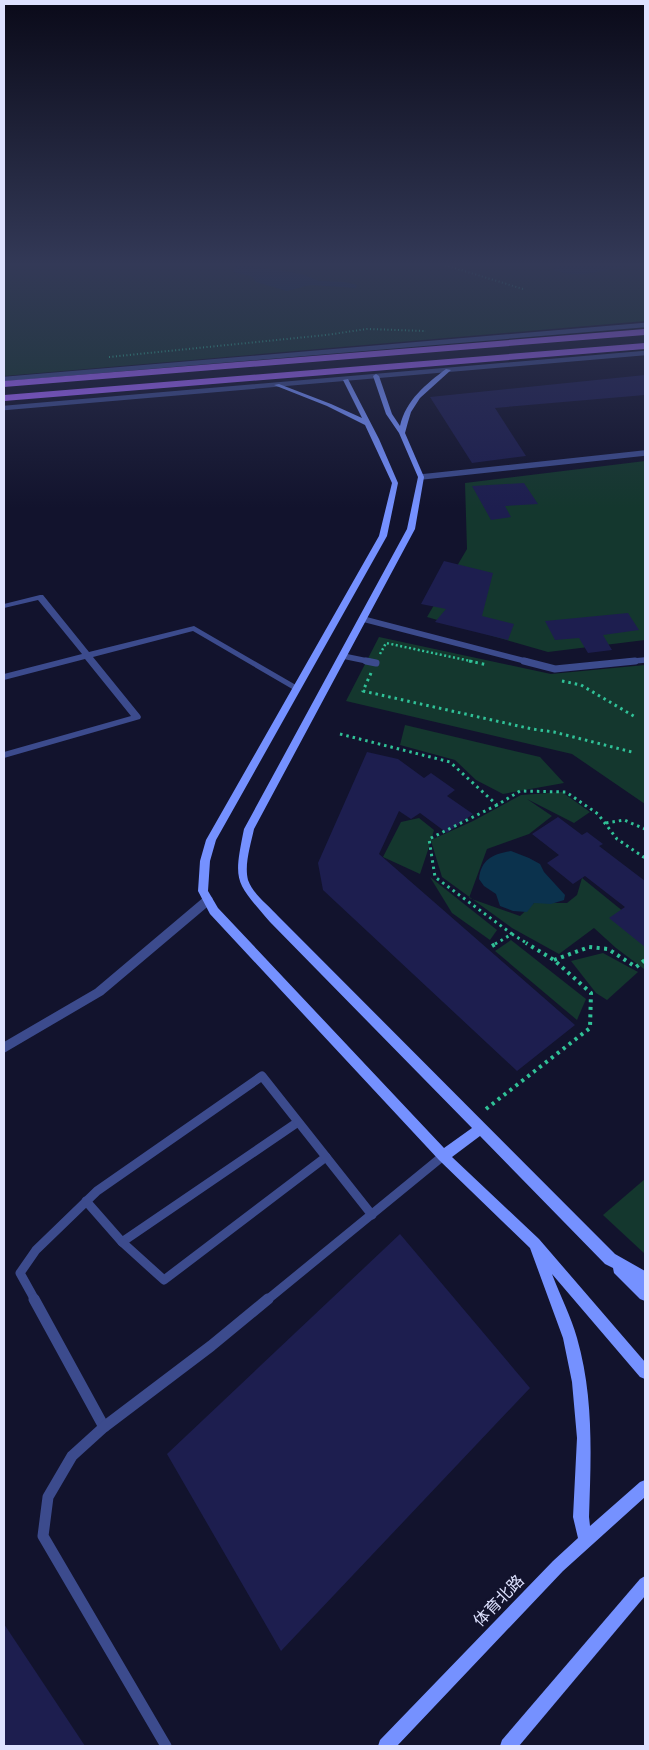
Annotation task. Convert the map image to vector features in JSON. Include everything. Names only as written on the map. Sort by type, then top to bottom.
[{"type":"main road","points":[[4,384],[501,344]]},
{"type":"main road","points":[[4,398],[645,346]]},
{"type":"street","points":[[402,433],[404,420],[413,401],[423,389],[448,370]]},
{"type":"street","points":[[376,376],[389,414],[402,433],[421,477],[411,529],[249,829],[245,849],[243,878],[254,898],[274,919],[645,1294]]},
{"type":"street","points":[[346,380],[376,438],[395,483],[383,536],[211,840],[206,861],[203,891],[214,911],[444,1156],[534,1244],[645,1372]]},
{"type":"street","points":[[277,384],[328,404],[367,423]]},
{"type":"street","points":[[4,606],[40,597],[137,717],[4,755]]},
{"type":"street","points":[[4,677],[194,628],[297,688]]},
{"type":"street","points":[[4,1048],[99,992],[208,900]]},
{"type":"street","points":[[444,1156],[482,1128]]},
{"type":"street","points":[[534,1244],[570,1338],[579,1382],[584,1438],[581,1517],[586,1541]]},
{"type":"street","points":[[610,1259],[645,1278]]},
{"type":"street","name":"体育北路","points":[[386,1746],[558,1566],[645,1487]]},
{"type":"street","points":[[508,1746],[645,1584]]},
{"type":"lane","points":[[4,379],[423,344]]},
{"type":"lane","points":[[4,408],[645,353]]},
{"type":"lane","points":[[421,477],[645,453]]},
{"type":"lane","points":[[363,619],[555,669],[645,660]]},
{"type":"lane","points":[[343,656],[376,663]]},
{"type":"lane","points":[[104,1427],[20,1273],[36,1250],[97,1191],[262,1076],[372,1214]]},
{"type":"lane","points":[[122,1242],[298,1122]]},
{"type":"lane","points":[[166,1746],[43,1536],[48,1497],[72,1456],[104,1427],[211,1346],[444,1156]]},
{"type":"lane","points":[[86,1201],[122,1242],[164,1280],[326,1157]]},
{"type":"path","points":[[108,358],[244,344]]},
{"type":"path","points":[[488,665],[386,643],[363,691],[532,729],[554,732],[632,752]]},
{"type":"path","points":[[554,679],[582,685],[637,718]]},
{"type":"path","points":[[340,734],[450,762],[497,805]]},
{"type":"path","points":[[486,1109],[590,1028],[591,993],[554,960],[512,934],[435,877],[429,839],[497,805],[520,791],[566,792],[598,814],[618,839],[645,858]]},
{"type":"path","points":[[606,824],[624,820],[645,829]]},
{"type":"path","points":[[492,946],[512,934]]},
{"type":"path","points":[[554,960],[589,947],[608,949],[636,967],[645,960]]},
{"type":"green space","points":[[4,344],[381,344],[4,376]]},
{"type":"green space","points":[[645,461],[645,640],[548,652],[427,617],[467,549],[465,483]]},
{"type":"green space","points":[[379,637],[551,674],[645,665],[645,804],[572,754],[346,701]]},
{"type":"green space","points":[[405,725],[540,757],[564,783],[503,794],[476,780],[455,760],[400,745]]},
{"type":"green space","points":[[562,792],[590,812],[574,823],[527,799],[552,816],[529,834],[487,849],[469,897],[442,877],[431,841],[420,874],[383,857],[401,822],[419,818],[434,830],[431,840],[473,821],[521,795]]},
{"type":"green space","points":[[430,877],[497,930],[490,940],[452,913]]},
{"type":"green space","points":[[582,878],[645,929],[645,968],[616,948],[594,928],[559,954],[512,928],[473,899],[520,916],[534,903],[567,903],[577,895]]},
{"type":"green space","points":[[511,940],[586,999],[577,1020],[495,951]]},
{"type":"green space","points":[[603,953],[638,972],[607,1000],[596,993],[571,961]]},
{"type":"green space","points":[[645,1179],[645,1254],[603,1215]]},
{"type":"water","points":[[511,851],[540,864],[544,872],[565,895],[564,900],[551,904],[534,903],[527,912],[513,911],[500,906],[496,894],[484,886],[479,879],[480,872],[485,862],[493,856]]},
{"type":"building","points":[[645,375],[645,395],[495,408],[526,456],[472,463],[430,397]]},
{"type":"building","points":[[524,483],[538,504],[505,506],[511,517],[491,520],[472,486]]},
{"type":"building","points":[[444,561],[493,573],[482,616],[514,624],[508,640],[435,622],[446,609],[421,604]]},
{"type":"building","points":[[628,613],[639,630],[603,635],[612,650],[588,653],[579,638],[555,640],[545,621]]},
{"type":"building","points":[[367,752],[398,759],[424,778],[431,773],[455,790],[447,796],[473,814],[447,833],[420,813],[411,819],[399,811],[379,854],[575,1025],[517,1071],[323,890],[318,863]]},
{"type":"building","points":[[558,817],[582,835],[587,832],[603,844],[599,846],[645,881],[645,947],[609,918],[625,907],[585,876],[573,884],[547,863],[559,855],[532,834]]},
{"type":"building","points":[[400,1234],[530,1388],[281,1651],[167,1454]]},
{"type":"building","points":[[4,1624],[85,1746],[4,1746]]}]
